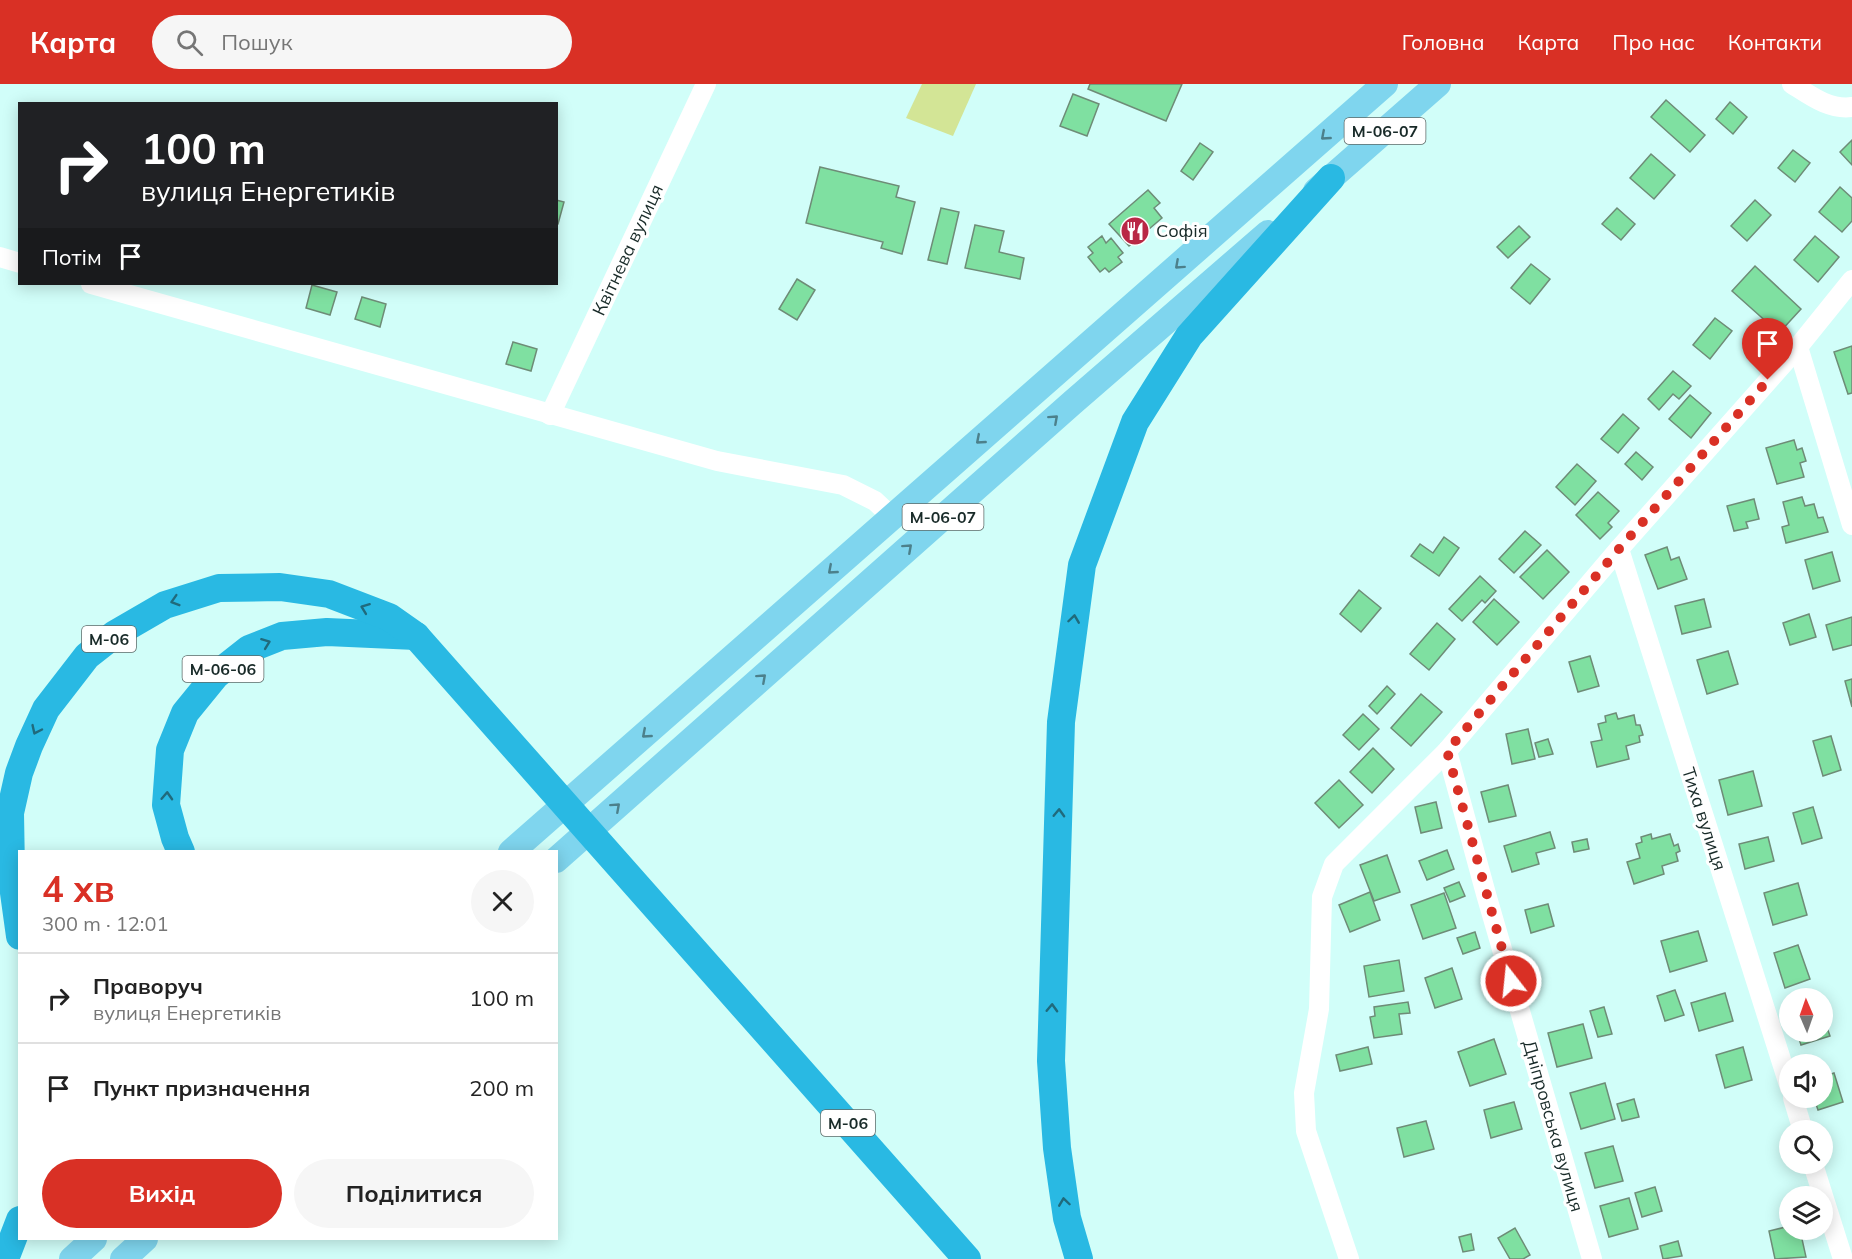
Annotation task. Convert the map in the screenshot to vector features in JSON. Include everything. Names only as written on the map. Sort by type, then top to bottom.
[{"type":"highway","points":[[1079,1259],[1067,1218],[1056,1148],[1051,1061],[1061,722],[1082,565],[1135,422],[1189,336],[1331,178]]},
{"type":"highway","name":"М-06","points":[[18,922],[11,871],[10,813],[19,773],[46,709],[87,656],[115,634],[165,605],[219,588],[280,587],[329,594],[389,617],[416,636],[967,1259]]},
{"type":"highway","name":"М-06-06","points":[[180,850],[166,805],[170,750],[185,712],[216,675],[249,649],[282,636],[327,632],[416,636]]},
{"type":"highway","points":[[5,1259],[18,1226]]},
{"type":"main road","name":"М-06-07","points":[[514,850],[1385,84]]},
{"type":"main road","name":"М-06-07","points":[[558,858],[1072,403],[1438,84]]},
{"type":"main road","points":[[72,1259],[93,1240]]},
{"type":"main road","points":[[123,1259],[144,1240]]},
{"type":"street","name":"Квітнева вулиця","points":[[550,416],[706,84]]},
{"type":"street","points":[[1792,84],[1814,98],[1838,108],[1852,106]]},
{"type":"street","points":[[0,257],[18,262]]},
{"type":"street","points":[[1349,1259],[1306,1131],[1304,1093],[1319,1009],[1322,897],[1336,861],[1447,751],[1619,549],[1798,346],[1852,280]]},
{"type":"street","points":[[94,285],[550,416],[717,461],[843,485],[875,501],[892,517]]},
{"type":"street","points":[[1798,346],[1852,525]]},
{"type":"street","name":"Тиха вулиця","points":[[1619,549],[1779,1054]]},
{"type":"street","name":"Дніпровська вулиця","points":[[1447,751],[1592,1259]]},
{"type":"street","points":[[1817,1174],[1844,1259]]},
{"type":"green space","points":[[922,84],[976,84],[953,136],[906,118]]},
{"type":"building","points":[[1090,84],[1182,84],[1166,121],[1088,89]]},
{"type":"building","points":[[1073,94],[1099,104],[1087,136],[1060,126]]},
{"type":"building","points":[[1666,100],[1705,135],[1690,152],[1651,117]]},
{"type":"building","points":[[1730,102],[1747,117],[1733,134],[1716,119]]},
{"type":"building","points":[[1852,140],[1852,165],[1840,152]]},
{"type":"building","points":[[1200,143],[1213,152],[1193,180],[1181,171]]},
{"type":"building","points":[[1793,150],[1810,163],[1795,182],[1778,168]]},
{"type":"building","points":[[1651,154],[1675,175],[1654,199],[1630,178]]},
{"type":"building","points":[[820,167],[899,186],[896,197],[915,202],[902,254],[881,248],[883,242],[806,223]]},
{"type":"building","points":[[1840,187],[1852,198],[1852,221],[1842,232],[1819,212]]},
{"type":"building","points":[[1148,190],[1160,203],[1154,208],[1162,218],[1129,246],[1109,224]]},
{"type":"building","points":[[558,200],[564,202],[558,224]]},
{"type":"building","points":[[1755,200],[1771,215],[1747,241],[1731,226]]},
{"type":"building","points":[[941,208],[959,212],[947,264],[928,260]]},
{"type":"building","points":[[1617,208],[1635,224],[1621,240],[1602,224]]},
{"type":"building","points":[[975,225],[1004,231],[999,252],[1024,258],[1020,279],[965,268]]},
{"type":"building","points":[[1519,226],[1530,237],[1508,258],[1497,247]]},
{"type":"building","points":[[1102,236],[1106,243],[1111,238],[1123,253],[1118,257],[1122,262],[1109,272],[1105,268],[1100,272],[1088,257],[1093,253],[1088,247]]},
{"type":"building","points":[[1815,236],[1839,257],[1818,282],[1794,260]]},
{"type":"building","points":[[1531,264],[1550,279],[1530,304],[1511,288]]},
{"type":"building","points":[[1755,266],[1801,309],[1779,333],[1732,291]]},
{"type":"building","points":[[797,279],[815,290],[797,320],[779,309]]},
{"type":"building","points":[[312,285],[337,292],[330,315],[306,308]]},
{"type":"building","points":[[362,297],[386,304],[380,327],[355,319]]},
{"type":"building","points":[[1715,318],[1732,331],[1710,359],[1693,345]]},
{"type":"building","points":[[513,342],[537,349],[531,371],[506,364]]},
{"type":"building","points":[[1852,346],[1852,393],[1848,394],[1834,352]]},
{"type":"building","points":[[1673,371],[1691,386],[1679,399],[1673,394],[1659,410],[1648,399]]},
{"type":"building","points":[[1690,395],[1711,413],[1691,438],[1669,419]]},
{"type":"building","points":[[1623,414],[1639,428],[1618,453],[1601,439]]},
{"type":"building","points":[[1794,440],[1797,450],[1802,448],[1806,461],[1800,463],[1804,477],[1777,484],[1766,448]]},
{"type":"building","points":[[1636,452],[1653,467],[1642,480],[1625,464]]},
{"type":"building","points":[[1577,464],[1596,481],[1575,505],[1556,487]]},
{"type":"building","points":[[1598,492],[1619,511],[1608,523],[1612,527],[1600,539],[1576,515]]},
{"type":"building","points":[[1802,497],[1805,506],[1814,504],[1818,518],[1823,517],[1828,532],[1786,543],[1782,527],[1789,525],[1783,502]]},
{"type":"building","points":[[1754,499],[1759,519],[1746,522],[1748,528],[1734,531],[1727,506]]},
{"type":"building","points":[[1525,531],[1541,545],[1514,573],[1499,559]]},
{"type":"building","points":[[1444,537],[1459,548],[1439,576],[1411,556],[1420,544],[1433,553]]},
{"type":"building","points":[[1667,547],[1671,560],[1679,557],[1687,579],[1658,589],[1645,555]]},
{"type":"building","points":[[1547,550],[1569,572],[1543,599],[1520,577]]},
{"type":"building","points":[[1832,552],[1840,581],[1813,589],[1805,560]]},
{"type":"building","points":[[1480,576],[1496,591],[1485,603],[1482,600],[1462,621],[1449,609]]},
{"type":"building","points":[[1359,590],[1381,608],[1361,632],[1340,614]]},
{"type":"building","points":[[1494,599],[1519,622],[1497,645],[1473,622]]},
{"type":"building","points":[[1704,599],[1711,627],[1682,634],[1675,606]]},
{"type":"building","points":[[1809,614],[1816,637],[1790,645],[1783,623]]},
{"type":"building","points":[[1852,617],[1852,645],[1833,650],[1826,625]]},
{"type":"building","points":[[1437,623],[1455,639],[1429,670],[1410,654]]},
{"type":"building","points":[[1728,651],[1738,684],[1707,694],[1697,660]]},
{"type":"building","points":[[1590,656],[1599,686],[1578,692],[1569,662]]},
{"type":"building","points":[[1852,679],[1852,707],[1845,681]]},
{"type":"building","points":[[1387,686],[1395,694],[1377,714],[1369,706]]},
{"type":"building","points":[[1421,694],[1442,712],[1411,746],[1391,728]]},
{"type":"building","points":[[1616,713],[1618,719],[1634,715],[1636,725],[1640,725],[1643,735],[1639,736],[1640,742],[1626,746],[1629,759],[1597,767],[1591,742],[1602,740],[1598,724],[1606,722],[1605,716]]},
{"type":"building","points":[[1363,714],[1379,729],[1359,750],[1343,735]]},
{"type":"building","points":[[1528,729],[1535,759],[1512,764],[1506,734]]},
{"type":"building","points":[[1831,736],[1841,770],[1823,776],[1813,741]]},
{"type":"building","points":[[1548,739],[1553,754],[1539,757],[1535,743]]},
{"type":"building","points":[[1373,748],[1394,769],[1372,793],[1350,772]]},
{"type":"building","points":[[1753,771],[1762,806],[1728,815],[1719,780]]},
{"type":"building","points":[[1339,780],[1363,805],[1339,828],[1315,803]]},
{"type":"building","points":[[1508,785],[1516,816],[1489,822],[1481,792]]},
{"type":"building","points":[[1436,802],[1442,828],[1421,833],[1415,807]]},
{"type":"building","points":[[1813,807],[1822,838],[1802,844],[1793,813]]},
{"type":"building","points":[[1550,832],[1555,848],[1536,853],[1539,864],[1512,872],[1504,846]]},
{"type":"building","points":[[1651,834],[1652,839],[1670,834],[1674,846],[1678,844],[1680,851],[1676,853],[1678,861],[1662,866],[1664,874],[1634,884],[1627,862],[1640,858],[1636,844],[1642,842],[1641,837]]},
{"type":"building","points":[[1768,837],[1774,861],[1745,869],[1739,844]]},
{"type":"building","points":[[1587,839],[1589,849],[1574,852],[1572,842]]},
{"type":"building","points":[[1447,850],[1454,869],[1427,880],[1419,861]]},
{"type":"building","points":[[1387,855],[1400,892],[1374,901],[1360,865]]},
{"type":"building","points":[[1459,882],[1465,896],[1450,902],[1444,888]]},
{"type":"building","points":[[1798,883],[1807,915],[1773,925],[1764,893]]},
{"type":"building","points":[[1370,892],[1380,920],[1350,932],[1339,905]]},
{"type":"building","points":[[1444,893],[1456,928],[1423,939],[1411,905]]},
{"type":"building","points":[[1548,904],[1554,926],[1531,933],[1525,910]]},
{"type":"building","points":[[1698,931],[1707,961],[1670,972],[1661,941]]},
{"type":"building","points":[[1475,932],[1480,948],[1463,954],[1457,938]]},
{"type":"building","points":[[1798,945],[1810,979],[1785,988],[1774,953]]},
{"type":"building","points":[[1399,960],[1404,991],[1369,997],[1364,966]]},
{"type":"building","points":[[1452,968],[1462,999],[1435,1008],[1425,978]]},
{"type":"building","points":[[1675,990],[1684,1015],[1665,1021],[1657,996]]},
{"type":"building","points":[[1725,993],[1733,1021],[1699,1031],[1691,1003]]},
{"type":"building","points":[[1408,1002],[1410,1013],[1399,1014],[1402,1034],[1374,1038],[1370,1017],[1375,1016],[1374,1007]]},
{"type":"building","points":[[1604,1007],[1612,1034],[1598,1037],[1590,1011]]},
{"type":"building","points":[[1583,1024],[1592,1058],[1557,1067],[1548,1033]]},
{"type":"building","points":[[1494,1039],[1506,1074],[1470,1086],[1458,1052]]},
{"type":"building","points":[[1368,1047],[1372,1064],[1340,1071],[1336,1055]]},
{"type":"building","points":[[1743,1047],[1752,1080],[1725,1088],[1716,1055]]},
{"type":"building","points":[[1833,1073],[1843,1102],[1833,1105]]},
{"type":"building","points":[[1605,1083],[1615,1119],[1581,1129],[1570,1093]]},
{"type":"building","points":[[1634,1099],[1639,1117],[1622,1121],[1617,1104]]},
{"type":"building","points":[[1514,1102],[1522,1129],[1491,1138],[1484,1110]]},
{"type":"building","points":[[1426,1121],[1434,1149],[1404,1157],[1397,1128]]},
{"type":"building","points":[[1613,1146],[1623,1181],[1595,1188],[1585,1153]]},
{"type":"building","points":[[1655,1187],[1662,1211],[1642,1217],[1635,1193]]},
{"type":"building","points":[[1629,1198],[1638,1229],[1609,1237],[1600,1206]]},
{"type":"building","points":[[1515,1228],[1530,1255],[1523,1259],[1510,1259],[1498,1238]]},
{"type":"building","points":[[1779,1229],[1779,1240],[1802,1240],[1806,1257],[1775,1259],[1769,1231]]},
{"type":"building","points":[[1471,1234],[1474,1250],[1463,1252],[1459,1237]]},
{"type":"building","points":[[1678,1241],[1682,1256],[1663,1259],[1660,1246]]},
{"type":"place","name":"Софія","points":[[1135,231]]},
{"type":"route","points":[[1511,981],[1447,751],[1619,549],[1768,380]]}]
